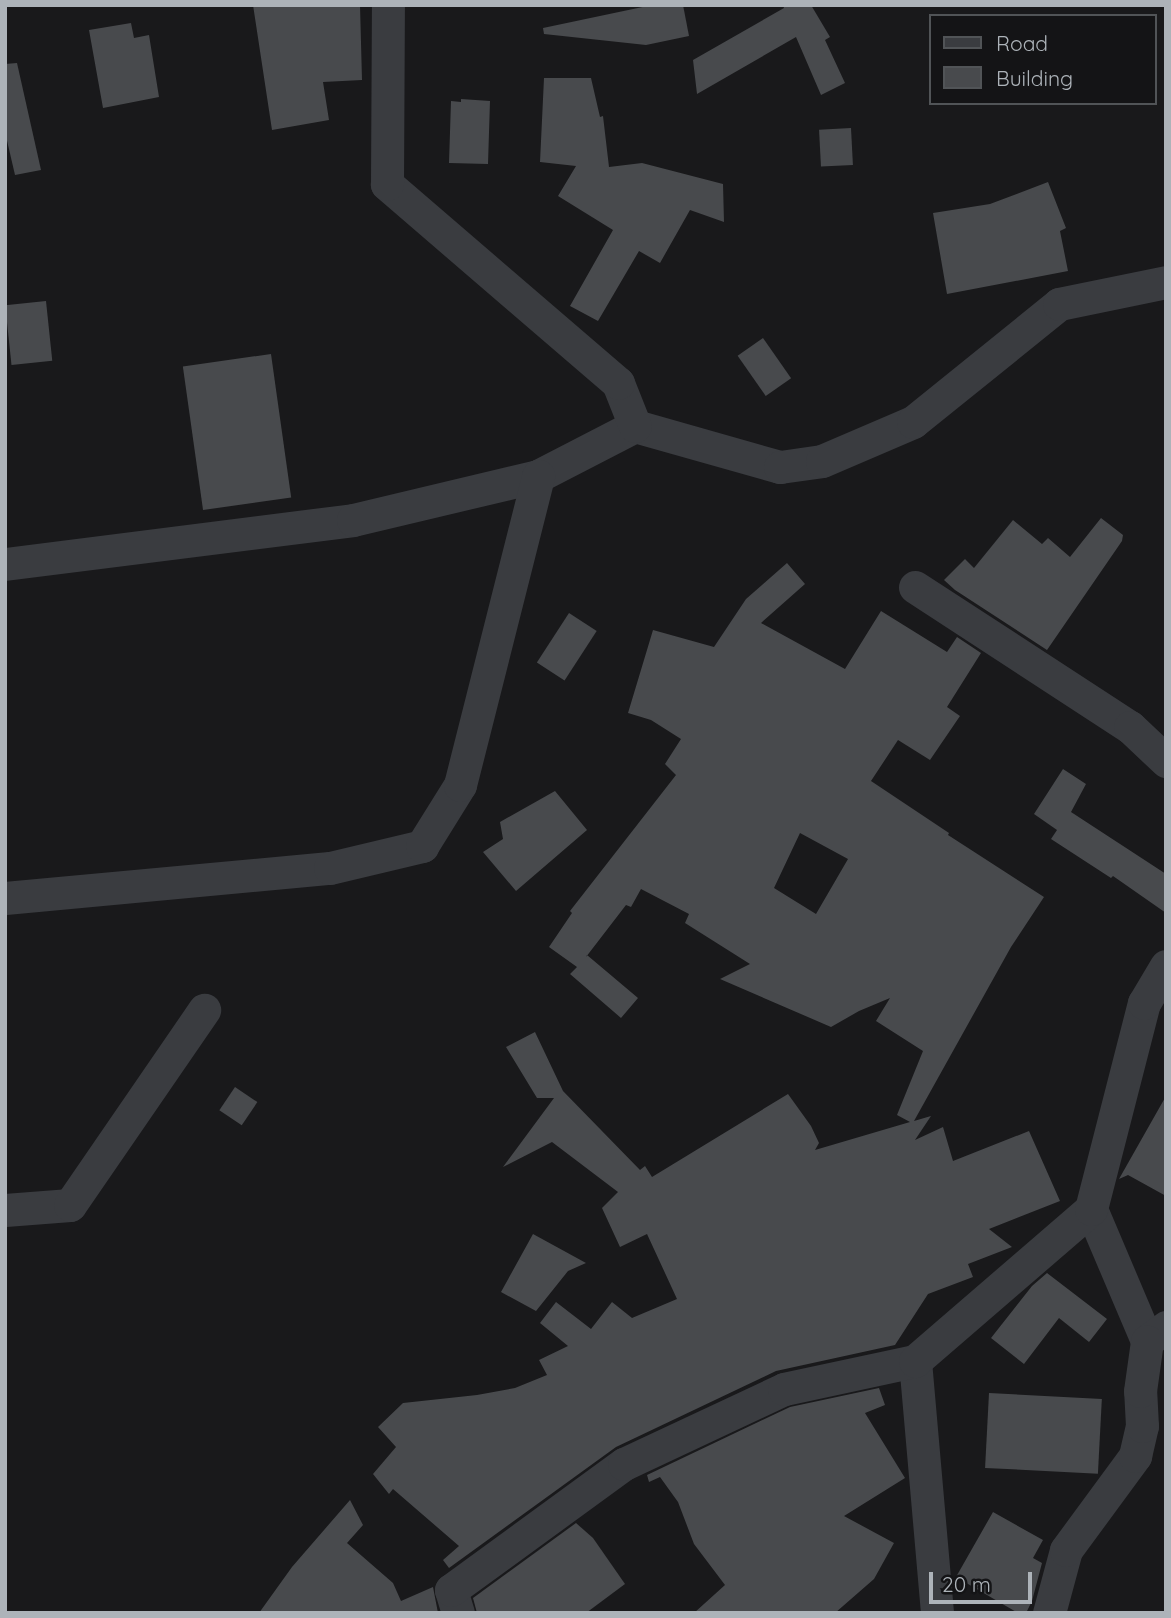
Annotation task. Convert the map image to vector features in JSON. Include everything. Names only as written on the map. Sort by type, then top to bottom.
[{"type":"street","points":[[388,5],[387,184],[618,383],[635,426]]},
{"type":"street","points":[[5,564],[353,520],[538,476],[635,426],[780,467],[822,461],[913,422],[1059,304],[1166,282]]},
{"type":"street","points":[[5,898],[330,868],[422,846],[460,785],[538,476]]},
{"type":"street","points":[[915,587],[1130,727],[1166,761]]},
{"type":"street","points":[[458,1613],[451,1590],[624,1464],[784,1389],[915,1361],[1091,1209],[1144,1003],[1166,966]]},
{"type":"street","points":[[5,1210],[70,1205],[204,1010]]},
{"type":"street","points":[[1049,1613],[1066,1550],[1135,1456],[1142,1426],[1140,1391],[1159,1344],[1091,1209]]},
{"type":"street","points":[[915,1361],[937,1613]]},
{"type":"building","points":[[253,5],[360,5],[362,80],[323,82],[329,120],[272,130]]},
{"type":"building","points":[[652,5],[683,5],[689,36],[646,45],[544,34],[543,28]]},
{"type":"building","points":[[783,5],[811,5],[830,37],[825,40],[845,83],[821,95],[796,37],[697,94],[693,60],[784,8]]},
{"type":"building","points":[[131,23],[134,38],[149,35],[159,97],[103,108],[89,30]]},
{"type":"building","points":[[17,63],[41,170],[15,175],[5,132],[5,64]]},
{"type":"building","points":[[544,78],[591,78],[600,117],[603,116],[609,167],[642,163],[723,184],[724,222],[690,210],[660,263],[639,251],[598,321],[570,306],[613,230],[558,196],[576,166],[540,162]]},
{"type":"building","points":[[461,99],[490,101],[488,164],[449,163],[451,101],[461,102]]},
{"type":"building","points":[[851,128],[853,165],[821,167],[819,130]]},
{"type":"building","points":[[1048,182],[1066,228],[1060,231],[1068,271],[947,294],[933,213],[990,204]]},
{"type":"building","points":[[46,301],[52,361],[11,365],[5,305]]},
{"type":"building","points":[[763,338],[791,378],[766,396],[738,356]]},
{"type":"building","points":[[271,354],[291,498],[203,510],[183,366]]},
{"type":"building","points":[[1101,518],[1123,535],[1122,541],[1047,650],[944,580],[965,559],[974,568],[1013,520],[1042,544],[1048,538],[1070,557]]},
{"type":"building","points":[[787,563],[805,584],[761,623],[845,669],[881,611],[947,652],[957,637],[981,653],[947,707],[960,716],[930,760],[898,740],[871,781],[1044,897],[1011,947],[914,1121],[931,1116],[915,1140],[943,1127],[953,1161],[1029,1131],[1060,1201],[989,1229],[1012,1247],[968,1264],[973,1277],[928,1294],[895,1345],[776,1371],[616,1447],[449,1568],[443,1560],[459,1546],[393,1489],[389,1494],[373,1474],[396,1447],[378,1427],[403,1403],[515,1388],[547,1375],[539,1360],[568,1346],[540,1323],[556,1302],[591,1329],[612,1302],[632,1318],[677,1299],[647,1234],[620,1247],[602,1208],[618,1192],[552,1142],[503,1167],[554,1098],[537,1098],[506,1047],[535,1032],[563,1091],[640,1170],[645,1166],[652,1177],[788,1094],[811,1126],[819,1143],[815,1150],[910,1122],[897,1115],[923,1051],[876,1021],[890,998],[831,1027],[720,979],[750,964],[685,923],[689,914],[641,889],[631,907],[626,905],[587,955],[638,998],[621,1018],[570,974],[577,967],[549,947],[572,913],[570,911],[676,775],[665,764],[681,739],[651,720],[628,713],[653,630],[714,647],[746,599]],"holes":[[[800,833],[848,859],[816,914],[774,888]]]},
{"type":"building","points":[[569,613],[597,631],[565,680],[537,662]]},
{"type":"building","points":[[1063,769],[1086,784],[1071,812],[1166,874],[1166,913],[1113,876],[1111,878],[1051,839],[1057,830],[1034,814]]},
{"type":"building","points":[[555,791],[587,830],[516,891],[483,852],[503,839],[500,822]]},
{"type":"building","points":[[235,1087],[257,1102],[242,1125],[219,1110]]},
{"type":"building","points":[[1166,1096],[1166,1196],[1128,1175],[1119,1179]]},
{"type":"building","points":[[533,1234],[586,1263],[568,1271],[536,1311],[501,1292]]},
{"type":"building","points":[[1047,1273],[1107,1319],[1089,1342],[1059,1318],[1024,1364],[991,1338],[1032,1286]]},
{"type":"building","points":[[879,1388],[885,1405],[865,1413],[905,1478],[844,1516],[894,1543],[874,1579],[835,1613],[694,1613],[725,1585],[694,1544],[678,1502],[660,1477],[649,1482],[647,1475],[790,1407]]},
{"type":"building","points":[[989,1393],[1102,1399],[1098,1474],[985,1468]]},
{"type":"building","points":[[350,1500],[363,1525],[347,1543],[393,1583],[401,1601],[433,1587],[438,1613],[259,1613],[292,1567]]},
{"type":"building","points":[[993,1512],[1043,1540],[1033,1558],[1042,1563],[1026,1613],[1018,1613],[956,1577]]},
{"type":"building","points":[[576,1523],[593,1538],[625,1584],[586,1613],[477,1613],[473,1598]]}]
